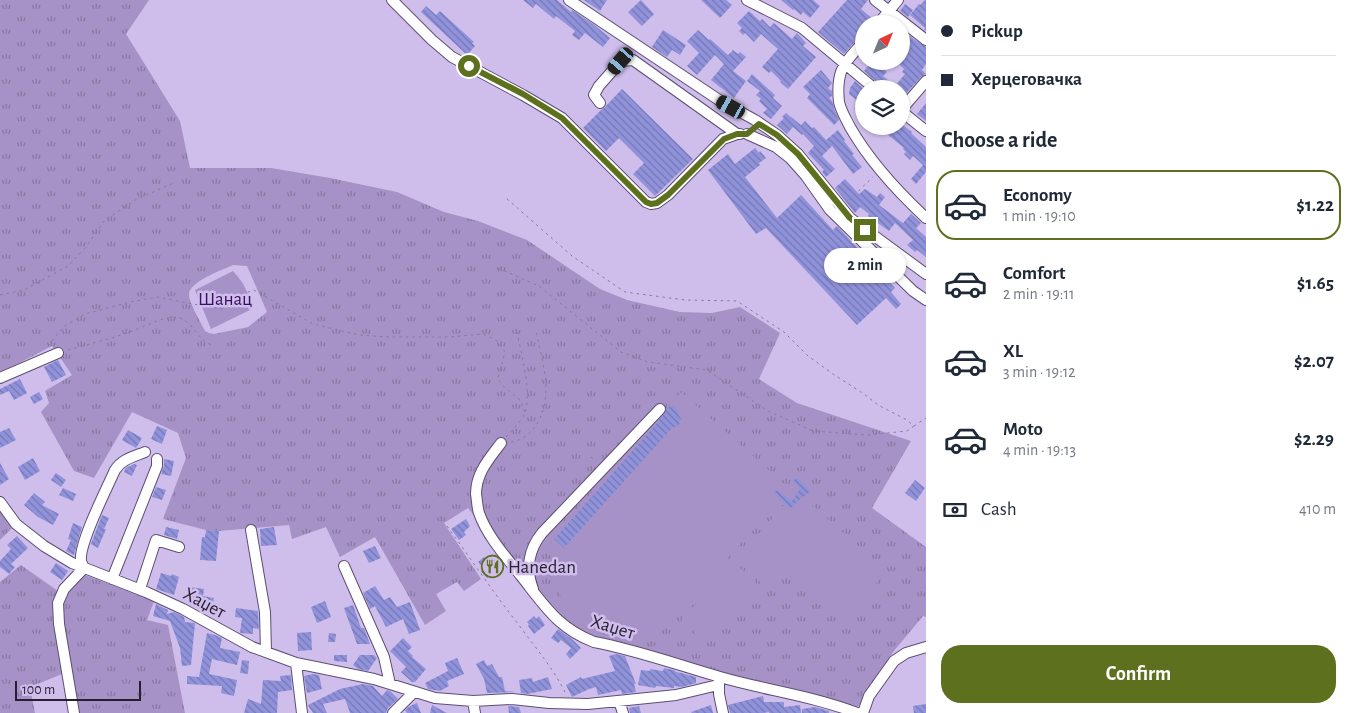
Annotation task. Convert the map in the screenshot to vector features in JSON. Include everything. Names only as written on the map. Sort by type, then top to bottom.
[{"type":"street","points":[[392,0],[452,58],[523,94],[562,118],[646,202],[651,204],[657,203],[668,195],[724,139],[742,134],[759,124]]},
{"type":"street","points":[[570,0],[719,100],[777,135],[798,154],[850,218],[926,274]]},
{"type":"street","points":[[747,0],[802,28],[864,80]]},
{"type":"street","points":[[875,0],[926,40]]},
{"type":"street","points":[[886,15],[898,0]]},
{"type":"street","points":[[855,52],[845,64],[840,78],[839,103],[846,119],[879,170],[926,218]]},
{"type":"street","points":[[600,103],[594,95],[599,86],[621,61],[633,60],[742,134],[776,147],[790,158],[806,176],[830,210],[913,291],[926,300]]},
{"type":"street","points":[[910,100],[926,81]]},
{"type":"street","points":[[910,118],[926,131]]},
{"type":"street","points":[[0,378],[58,353]]},
{"type":"street","points":[[536,594],[530,578],[529,565],[536,540],[660,409]]},
{"type":"street","name":"Хаџет","points":[[501,444],[482,469],[478,478],[476,492],[478,512],[490,533],[536,594],[557,619],[571,630],[588,640],[644,654],[719,681],[832,709],[858,713]]},
{"type":"street","points":[[74,713],[59,624],[58,603],[64,588],[84,568],[81,560],[83,548],[119,463],[145,452]]},
{"type":"street","points":[[112,579],[157,466],[157,459]]},
{"type":"street","name":"Хаџет","points":[[0,502],[16,524],[58,555],[72,563],[140,589],[183,609],[252,647],[296,663],[349,673],[435,698],[473,702],[512,699],[549,704],[619,702],[676,695],[719,681]]},
{"type":"street","points":[[251,530],[265,612],[266,652]]},
{"type":"street","points":[[140,589],[156,540],[179,547]]},
{"type":"street","points":[[344,566],[384,657],[390,684]]},
{"type":"street","points":[[863,713],[869,696],[894,661],[906,654],[926,647]]},
{"type":"street","points":[[296,663],[302,713]]},
{"type":"street","points":[[719,681],[718,694],[723,713]]},
{"type":"street","points":[[393,713],[414,692]]},
{"type":"street","points":[[473,702],[475,713]]},
{"type":"street","points":[[619,702],[623,713]]},
{"type":"path","points":[[841,207],[879,170]]},
{"type":"path","points":[[0,295],[24,290],[68,266],[85,248],[105,220],[137,199],[176,182]]},
{"type":"path","points":[[506,198],[572,256],[625,292],[685,300],[737,300],[784,332],[808,356],[827,370],[878,405],[907,420],[914,426]]},
{"type":"path","points":[[498,268],[539,286],[621,352],[648,362],[706,370],[768,411],[813,431],[868,435],[907,431],[926,418]]},
{"type":"path","points":[[45,350],[63,328],[85,314],[157,297],[222,308],[232,303],[240,295],[254,290],[314,324],[359,335],[450,337],[483,334],[496,340],[505,352],[498,378],[502,385],[521,401],[525,413]]},
{"type":"path","points":[[58,353],[133,331],[169,318],[180,318],[189,324],[206,344],[212,345]]},
{"type":"path","points":[[501,444],[519,441],[532,432],[540,420],[546,397],[546,383],[536,330]]},
{"type":"path","points":[[501,444],[525,413],[527,402],[527,388],[518,332]]},
{"type":"path","points":[[448,526],[518,624],[546,659],[566,695],[568,704]]},
{"type":"green space","points":[[0,0],[149,0],[126,34],[180,121],[190,168],[271,168],[397,192],[444,212],[478,221],[527,240],[600,289],[627,300],[680,312],[712,313],[740,307],[780,333],[759,379],[797,403],[911,441],[872,508],[926,547],[926,617],[923,616],[893,652],[858,707],[831,705],[588,640],[536,594],[468,508],[444,523],[481,579],[464,591],[457,582],[436,594],[446,611],[425,625],[375,537],[340,557],[326,527],[292,539],[289,525],[219,531],[206,530],[163,519],[186,458],[178,433],[132,412],[94,478],[74,471],[41,412],[49,403],[45,391],[72,375],[52,346],[0,373]],"holes":[[[233,265],[247,266],[267,312],[248,327],[214,334],[205,331],[191,302],[190,290],[200,281]]]},
{"type":"green space","name":"Шанац","points":[[233,271],[245,288],[252,309],[211,329],[195,290]]},
{"type":"green space","points":[[681,392],[790,489],[672,620],[640,635],[608,634],[594,629],[580,620],[568,608],[554,579],[551,566],[553,539],[551,538]]},
{"type":"green space","points":[[796,491],[887,571],[847,617],[756,537]]},
{"type":"green space","points":[[0,502],[16,524],[0,540]]},
{"type":"green space","points":[[754,542],[787,573],[770,591],[737,561]]},
{"type":"green space","points":[[735,563],[764,591],[749,608],[719,580]]},
{"type":"green space","points":[[21,565],[65,596],[85,575],[154,601],[147,620],[168,625],[185,713],[79,713],[72,670],[30,687],[35,713],[0,713],[0,582]]},
{"type":"green space","points":[[718,581],[741,601],[704,641],[681,620]]},
{"type":"building","points":[[523,0],[557,0],[571,12],[572,10],[610,38],[603,47],[585,33],[579,40],[572,35],[575,31],[556,16],[554,19],[536,4],[533,8]]},
{"type":"building","points":[[584,0],[607,0],[600,11]]},
{"type":"building","points":[[641,0],[654,14],[642,26],[628,12]]},
{"type":"building","points":[[701,0],[726,0],[732,5],[720,18]]},
{"type":"building","points":[[781,0],[813,0],[820,6],[810,18],[803,12],[801,15]]},
{"type":"building","points":[[847,0],[868,0],[861,9],[868,15],[855,15],[855,42],[844,54],[818,32]]},
{"type":"building","points":[[926,0],[926,31],[910,15]]},
{"type":"building","points":[[905,4],[913,10],[909,15],[905,15],[900,11]]},
{"type":"building","points":[[426,6],[436,15],[440,11],[474,42],[472,43],[475,46],[467,55],[421,12]]},
{"type":"building","points":[[749,11],[760,21],[762,19],[770,27],[774,23],[792,39],[797,33],[806,43],[803,46],[816,57],[788,89],[771,71],[769,73],[762,67],[778,49],[761,34],[754,42],[745,33],[743,35],[739,31],[742,28],[737,23]]},
{"type":"building","points":[[663,30],[686,45],[680,55],[672,50],[667,57],[652,47]]},
{"type":"building","points":[[698,30],[728,55],[733,50],[738,54],[740,52],[746,57],[733,71],[746,81],[734,98],[711,80],[724,64],[715,55],[697,75],[687,66],[699,53],[687,41]]},
{"type":"building","points":[[910,36],[926,47],[926,64],[922,70],[926,74],[910,89],[910,80],[900,80],[905,74],[902,72],[903,70],[910,70]]},
{"type":"building","points":[[821,70],[832,83],[828,88],[832,91],[832,96],[829,98],[839,120],[834,125],[807,98],[810,94],[803,87]]},
{"type":"building","points":[[885,70],[887,72],[883,76],[888,80],[874,80],[864,71]]},
{"type":"building","points":[[752,74],[775,95],[773,98],[782,106],[771,119],[763,113],[767,109],[756,95],[760,91],[747,81]]},
{"type":"building","points":[[855,81],[855,99],[849,94],[850,88]]},
{"type":"building","points":[[622,89],[693,159],[655,196],[633,174],[644,163],[619,138],[606,151],[583,128]]},
{"type":"building","points":[[926,103],[926,121],[917,114]]},
{"type":"building","points":[[786,113],[801,125],[805,121],[812,128],[814,127],[826,140],[838,130],[854,154],[852,155],[862,167],[853,174],[832,146],[822,156],[835,169],[826,177],[822,172],[824,170],[808,153],[814,146],[803,134],[793,127],[787,134],[777,125]]},
{"type":"building","points":[[910,131],[926,147],[926,172],[916,184],[911,179],[923,165],[913,156],[910,160],[904,154],[906,152],[904,148],[888,135],[910,135]]},
{"type":"building","points":[[755,148],[766,158],[745,177],[777,218],[801,195],[833,230],[837,226],[895,288],[891,292],[901,304],[896,309],[886,298],[857,325],[766,228],[756,234],[708,170],[728,154],[735,164]]},
{"type":"building","points":[[845,179],[859,194],[865,189],[877,197],[880,193],[885,197],[879,205],[903,223],[911,214],[921,223],[916,228],[926,237],[926,257],[917,250],[915,252],[907,245],[913,240],[895,223],[889,231],[868,216],[869,214],[860,207],[855,213],[835,188]]},
{"type":"building","points":[[58,360],[66,375],[52,382],[44,367]]},
{"type":"building","points":[[20,379],[27,393],[14,400],[9,391],[0,395],[0,389]]},
{"type":"building","points":[[39,392],[43,399],[34,404],[30,397]]},
{"type":"building","points":[[673,405],[678,410],[677,412],[681,419],[679,425],[672,428],[564,548],[554,539],[660,420],[667,409]]},
{"type":"building","points":[[157,426],[167,430],[162,444],[151,439]]},
{"type":"building","points":[[9,428],[16,440],[0,448],[0,432]]},
{"type":"building","points":[[128,430],[142,438],[136,448],[122,440]]},
{"type":"building","points":[[33,458],[40,471],[25,480],[18,467]]},
{"type":"building","points":[[164,459],[174,461],[171,476],[161,474]]},
{"type":"building","points":[[0,463],[9,479],[0,485]]},
{"type":"building","points":[[134,464],[137,465],[132,476],[124,472],[126,468]]},
{"type":"building","points":[[56,473],[66,480],[61,487],[51,480]]},
{"type":"building","points":[[797,477],[810,491],[790,509],[774,493],[777,490],[792,501],[801,488],[792,482]]},
{"type":"building","points":[[915,480],[925,488],[916,501],[905,493]]},
{"type":"building","points":[[156,487],[166,490],[162,500],[152,497]]},
{"type":"building","points":[[63,488],[76,494],[73,501],[59,495]]},
{"type":"building","points":[[34,493],[45,502],[42,505],[59,514],[53,525],[38,517],[24,505]]},
{"type":"building","points":[[102,515],[109,518],[98,548],[91,544]]},
{"type":"building","points":[[466,519],[470,526],[464,532],[466,535],[459,540],[451,529]]},
{"type":"building","points":[[73,523],[82,527],[74,555],[66,551],[71,540],[68,539]]},
{"type":"building","points":[[166,527],[179,530],[177,539],[164,535]]},
{"type":"building","points":[[274,527],[277,545],[261,546],[260,529]]},
{"type":"building","points":[[206,530],[219,531],[216,561],[200,560],[202,537],[205,537]]},
{"type":"building","points":[[17,536],[28,548],[11,564],[15,567],[9,574],[0,567],[0,561],[11,549],[7,545]]},
{"type":"building","points":[[375,546],[381,558],[369,563],[363,551]]},
{"type":"building","name":"Hanedan","points":[[492,554],[494,556],[495,554],[503,565],[487,578],[481,571],[484,569],[478,562]]},
{"type":"building","points":[[56,563],[68,571],[62,580],[50,572]]},
{"type":"building","points":[[161,573],[179,577],[174,595],[156,589]]},
{"type":"building","points":[[375,586],[384,600],[390,597],[397,607],[410,602],[420,630],[409,634],[403,619],[386,627],[375,606],[370,609],[363,593]]},
{"type":"building","points":[[190,587],[204,589],[203,596],[214,598],[212,608],[202,603],[188,600]]},
{"type":"building","points":[[325,601],[331,617],[317,623],[311,607]]},
{"type":"building","points":[[156,604],[168,610],[167,614],[174,612],[184,617],[185,622],[195,623],[191,665],[182,666],[180,648],[170,621],[153,616]]},
{"type":"building","points":[[353,605],[361,628],[364,628],[370,644],[357,644],[344,608]]},
{"type":"building","points":[[236,608],[258,611],[259,629],[253,628],[253,634],[240,633],[242,618],[235,617]]},
{"type":"building","points":[[534,616],[536,619],[539,616],[545,625],[534,634],[527,622]]},
{"type":"building","points":[[558,629],[581,648],[570,659],[566,654],[571,648],[561,640],[558,643],[551,638]]},
{"type":"building","points":[[311,632],[312,650],[298,651],[297,633]]},
{"type":"building","points":[[207,633],[222,638],[220,648],[240,652],[237,665],[212,659],[209,674],[237,680],[234,696],[221,693],[222,686],[187,684],[187,676],[199,677]]},
{"type":"building","points":[[329,633],[336,634],[335,642],[328,642]]},
{"type":"building","points":[[403,638],[412,647],[408,651],[412,657],[426,669],[415,682],[412,682],[401,672],[406,667],[390,651]]},
{"type":"building","points":[[616,654],[625,656],[636,684],[634,684],[636,692],[622,694],[621,690],[598,695],[596,687],[572,697],[566,685],[581,677],[582,679],[615,671],[609,656]]},
{"type":"building","points":[[334,655],[347,655],[347,662],[334,661]]},
{"type":"building","points":[[360,655],[374,655],[377,658],[368,671],[358,669],[353,665]]},
{"type":"building","points":[[457,658],[464,674],[447,681],[449,686],[440,691],[428,689],[425,683],[448,671],[445,663]]},
{"type":"building","points":[[242,660],[249,661],[248,674],[240,673]]},
{"type":"building","points":[[484,660],[487,666],[492,664],[499,677],[502,677],[505,691],[516,692],[487,693],[484,679],[476,664]]},
{"type":"building","points":[[664,668],[696,677],[696,683],[682,687],[674,686],[674,688],[656,686],[655,688],[638,685],[641,670],[663,671]]},
{"type":"building","points":[[291,675],[292,690],[278,692],[277,713],[244,713],[248,699],[261,704],[263,680],[281,681],[280,676]]},
{"type":"building","points":[[319,675],[322,689],[307,693],[304,676]]},
{"type":"building","points":[[548,677],[552,689],[527,694],[521,693],[519,680],[532,678],[533,682]]},
{"type":"building","points":[[363,684],[373,686],[382,696],[387,690],[390,691],[398,699],[388,708],[386,713],[350,713],[345,699],[323,704],[327,713],[313,713],[308,705],[340,689]]},
{"type":"building","points":[[763,696],[764,702],[784,702],[784,707],[800,705],[801,713],[730,713],[728,705]]},
{"type":"building","points":[[417,703],[421,713],[407,713],[405,710]]},
{"type":"building","points":[[926,704],[926,713],[914,713],[913,706]]},
{"type":"building","points":[[432,705],[447,713],[430,713]]},
{"type":"building","points":[[711,705],[713,713],[691,712]]},
{"type":"building","points":[[508,706],[519,707],[521,713],[509,713]]},
{"type":"building","points":[[639,706],[641,713],[630,713],[629,708]]},
{"type":"building","points":[[815,707],[829,711],[829,713],[802,713],[802,709]]},
{"type":"place","name":"Hanedan","points":[[492,566]]},
{"type":"route","points":[[469,66],[523,94],[562,118],[646,202],[651,204],[657,203],[668,195],[724,139],[737,134],[747,134],[759,124],[777,135],[798,154],[850,218],[865,230]]}]
